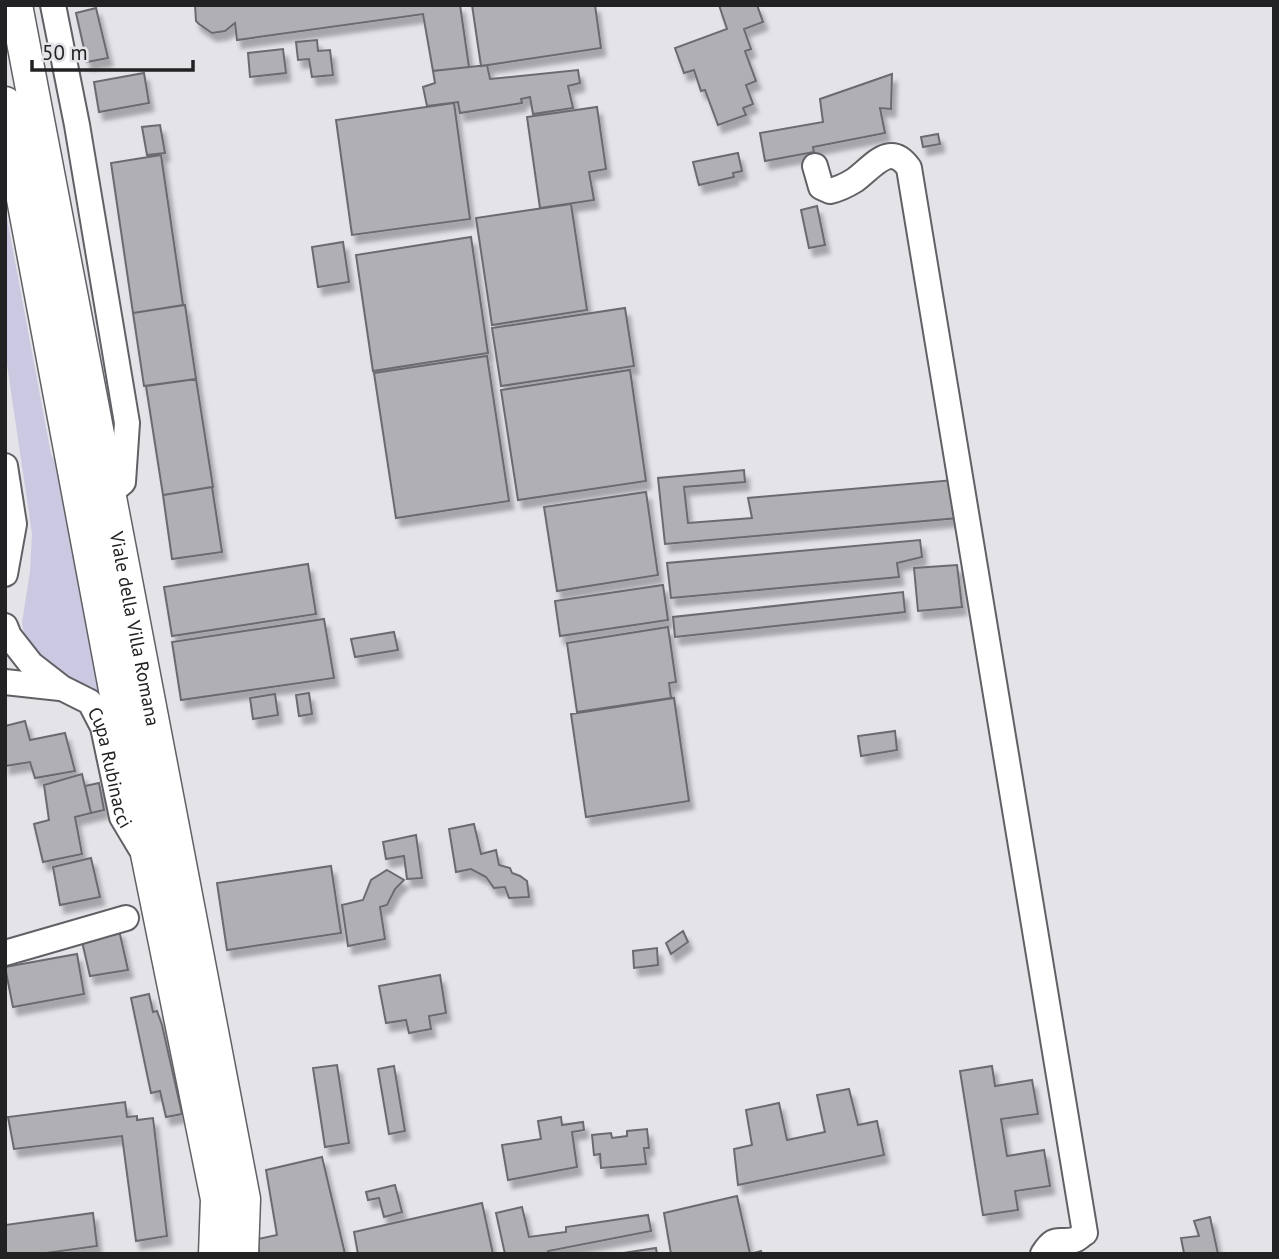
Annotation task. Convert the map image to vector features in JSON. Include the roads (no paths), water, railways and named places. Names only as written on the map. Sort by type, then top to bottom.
[{"type":"main road","name":"Viale della Villa Romana","points":[[16,5],[244,1199],[242,1254]]},
{"type":"main road","name":"Viale della Villa Romana","points":[[5,103],[148,859],[217,1199],[215,1254]]},
{"type":"street","points":[[53,5],[77,125],[127,423],[122,482],[110,493]]},
{"type":"street","points":[[815,166],[821,187],[830,191],[854,180],[883,158],[902,158],[909,168],[1086,1244],[1061,1239],[1049,1245],[1044,1254]]},
{"type":"street","points":[[5,466],[14,524],[5,573]]},
{"type":"street","name":"Cupa Rubinacci","points":[[5,626],[9,636],[31,664],[62,688],[90,702],[103,727],[122,817],[148,859]]},
{"type":"street","name":"Cupa Rubinacci","points":[[5,681],[62,688]]},
{"type":"street","points":[[5,953],[126,918]]}]
